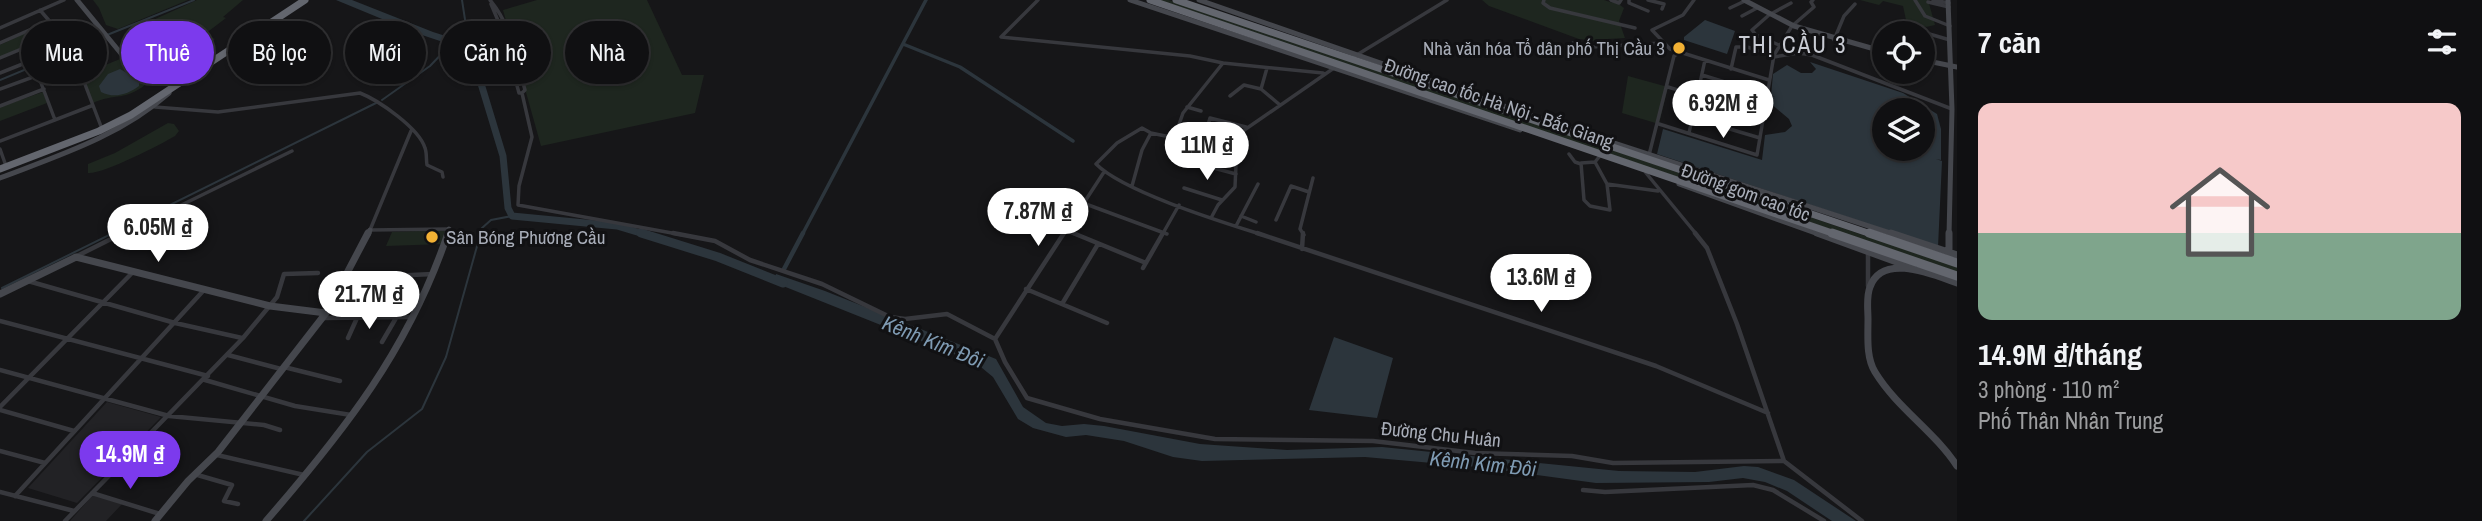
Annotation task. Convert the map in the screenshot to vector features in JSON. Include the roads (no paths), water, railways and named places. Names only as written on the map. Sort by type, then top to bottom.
[{"type":"highway","points":[[214,62],[305,0]]},
{"type":"highway","name":"Đường cao tốc Hà Nội - Bắc Giang","points":[[1150,0],[1953,278]]},
{"type":"highway","name":"Đường cao tốc Hà Nội - Bắc Giang","points":[[1176,0],[1953,258]]},
{"type":"highway","points":[[3,168],[102,129],[181,84]]},
{"type":"main road","points":[[77,0],[94,21]]},
{"type":"main road","name":"Đường gom cao tốc","points":[[1130,0],[1335,67],[1597,159],[1646,173],[1913,268],[1953,278]]},
{"type":"main road","name":"Đường gom cao tốc","points":[[1199,0],[1953,258]]},
{"type":"main road","points":[[1746,0],[1792,26],[1872,49]]},
{"type":"main road","points":[[1949,3],[1955,94],[1952,109],[1955,121],[1953,258]]},
{"type":"main road","points":[[107,37],[121,55]]},
{"type":"main road","points":[[1935,62],[1954,66]]},
{"type":"main road","points":[[0,178],[98,140],[143,116],[171,91]]},
{"type":"main road","points":[[266,521],[352,416],[401,342],[424,296],[449,229]]},
{"type":"main road","points":[[159,519],[194,474],[215,454],[325,316],[370,230]]},
{"type":"main road","points":[[0,294],[76,257],[270,306],[325,316]]},
{"type":"main road","points":[[1913,268],[1880,273],[1872,282],[1868,298],[1868,347],[1873,369],[1882,383],[1937,435],[1957,466]]},
{"type":"street","points":[[0,28],[64,0]]},
{"type":"street","points":[[490,0],[498,17],[519,93],[522,93],[532,137],[519,186],[517,205],[715,241],[766,267],[822,284],[890,317],[905,319],[947,314],[995,339],[1104,172]]},
{"type":"street","points":[[1038,0],[1002,34],[1002,38],[1190,56],[1223,63],[1323,73]]},
{"type":"street","points":[[1352,57],[1447,0]]},
{"type":"street","points":[[1544,0],[1544,4],[1550,8],[1635,28]]},
{"type":"street","points":[[1611,0],[1620,0]]},
{"type":"street","points":[[1629,0],[1629,3],[1648,11]]},
{"type":"street","points":[[1648,0],[1664,4],[1662,9]]},
{"type":"street","points":[[1694,0],[1683,15],[1652,30],[1680,53],[1769,80]]},
{"type":"street","points":[[1730,8],[1746,0]]},
{"type":"street","points":[[1659,124],[1757,155],[1774,56],[1792,26],[1814,7],[1811,2],[1814,0]]},
{"type":"street","points":[[1915,0],[1927,18],[1951,26]]},
{"type":"street","points":[[1931,1],[1949,3]]},
{"type":"street","points":[[1779,45],[1753,33],[1754,28],[1769,15],[1791,3]]},
{"type":"street","points":[[1834,40],[1840,20],[1847,9],[1855,4]]},
{"type":"street","points":[[1742,16],[1757,8]]},
{"type":"street","points":[[40,10],[50,21]]},
{"type":"street","points":[[0,43],[21,34]]},
{"type":"street","points":[[1935,35],[1951,40]]},
{"type":"street","points":[[1573,43],[1592,47],[1664,42]]},
{"type":"street","points":[[1731,69],[1736,47],[1747,47],[1774,56],[1798,53],[1812,55],[1952,109]]},
{"type":"street","points":[[0,58],[21,49]]},
{"type":"street","points":[[1649,155],[1659,124],[1674,56],[1680,53]]},
{"type":"street","points":[[1689,134],[1705,60]]},
{"type":"street","points":[[1174,139],[1187,107],[1223,63]]},
{"type":"street","points":[[0,73],[21,65]]},
{"type":"street","points":[[1212,218],[1235,187],[1238,137],[1246,127],[1335,67]]},
{"type":"street","points":[[1261,89],[1267,68]]},
{"type":"street","points":[[1702,75],[1767,95]]},
{"type":"street","points":[[0,89],[21,81]]},
{"type":"street","points":[[42,84],[55,120]]},
{"type":"street","points":[[83,84],[102,129]]},
{"type":"street","points":[[1230,96],[1242,85],[1261,89],[1280,105]]},
{"type":"street","points":[[1668,87],[1697,96]]},
{"type":"street","points":[[0,106],[44,89]]},
{"type":"street","points":[[1699,89],[1764,109]]},
{"type":"street","points":[[155,107],[218,112],[360,93],[377,100],[423,141],[427,165],[442,172],[443,177]]},
{"type":"street","points":[[1696,103],[1762,123]]},
{"type":"street","points":[[0,141],[91,106]]},
{"type":"street","points":[[1187,107],[1201,111]]},
{"type":"street","points":[[1203,154],[1210,118],[1246,127]]},
{"type":"street","points":[[1693,118],[1760,138]]},
{"type":"street","points":[[1237,151],[1151,134],[1142,128],[1117,143],[1096,164],[1104,172],[1132,186],[1212,218],[1656,366],[1768,413]]},
{"type":"street","points":[[411,131],[370,230],[449,229]]},
{"type":"street","points":[[1132,186],[1142,150],[1151,134]]},
{"type":"street","points":[[1186,142],[1176,158],[1236,174]]},
{"type":"street","points":[[0,149],[3,168]]},
{"type":"street","points":[[76,257],[292,151]]},
{"type":"street","points":[[1569,154],[1574,162],[1581,164],[1597,159],[1607,184],[1610,210],[1586,203],[1581,164]]},
{"type":"street","points":[[1646,173],[1707,248],[1784,461],[1862,521]]},
{"type":"street","points":[[1302,249],[1304,235],[1300,229],[1313,178]]},
{"type":"street","points":[[1236,226],[1258,184]]},
{"type":"street","points":[[1607,184],[1658,191]]},
{"type":"street","points":[[1276,220],[1291,186],[1309,192]]},
{"type":"street","points":[[1184,188],[1223,200]]},
{"type":"street","points":[[1083,202],[1165,234]]},
{"type":"street","points":[[1065,230],[1145,265],[1165,234],[1179,205]]},
{"type":"street","points":[[1241,216],[1256,222]]},
{"type":"street","points":[[1062,304],[1098,244]]},
{"type":"street","points":[[1868,252],[1868,298]]},
{"type":"street","points":[[74,431],[0,408],[133,272]]},
{"type":"street","points":[[65,521],[228,355],[277,297],[285,273],[318,273]]},
{"type":"street","points":[[347,278],[433,274]]},
{"type":"street","points":[[28,281],[175,323],[243,338]]},
{"type":"street","points":[[15,496],[205,289]]},
{"type":"street","points":[[1026,289],[1107,323]]},
{"type":"street","points":[[335,299],[424,296]]},
{"type":"street","points":[[325,316],[415,317]]},
{"type":"street","points":[[382,342],[397,317]]},
{"type":"street","points":[[348,338],[357,318]]},
{"type":"street","points":[[0,321],[142,358],[261,397],[326,413],[352,416]]},
{"type":"street","name":"Đường Chu Huân","points":[[995,339],[1005,362],[1027,398],[1100,419],[1173,434],[1227,440],[1373,441],[1488,454],[1563,455],[1613,463],[1784,461]]},
{"type":"street","points":[[228,355],[340,382]]},
{"type":"street","points":[[0,370],[169,416],[280,430]]},
{"type":"street","points":[[0,450],[45,463]]},
{"type":"street","points":[[215,454],[305,475]]},
{"type":"street","points":[[194,474],[232,485],[224,501],[238,504]]},
{"type":"street","points":[[1583,490],[1605,492],[1753,485],[1773,490],[1824,521]]},
{"type":"street","points":[[0,492],[74,511]]},
{"type":"street","points":[[92,493],[159,519]]},
{"type":"water","points":[[336,0],[352,0],[405,21],[387,21]]},
{"type":"water","points":[[1705,20],[1735,31],[1727,54],[1684,40],[1684,37]]},
{"type":"water","points":[[426,29],[440,34],[440,41],[426,36]]},
{"type":"water","points":[[1810,62],[1911,98],[1872,98],[1872,161],[1935,161],[1935,113],[1937,114],[1941,129],[1941,160],[1936,159],[1942,161],[1938,247],[1657,154],[1663,129],[1762,160],[1765,135],[1785,132],[1792,126],[1789,119],[1770,103],[1771,97],[1775,97],[1771,96],[1773,74],[1787,65],[1801,73],[1812,73],[1816,69]]},
{"type":"water","points":[[120,69],[121,84],[139,86],[121,95],[101,92],[99,86],[107,84],[108,74]]},
{"type":"water","points":[[776,274],[996,359],[1023,407],[1046,423],[1062,426],[1104,426],[1200,444],[1287,450],[1382,447],[1619,471],[1695,472],[1744,466],[1758,467],[1794,480],[1856,521],[1832,521],[1787,491],[1765,482],[1743,478],[1709,482],[1596,483],[1477,467],[1365,457],[1202,461],[1173,457],[1124,441],[1086,435],[1066,437],[1033,428],[1018,419],[993,377],[976,363],[773,282]]},
{"type":"water","points":[[1334,337],[1393,358],[1377,418],[1309,410]]},
{"type":"waterway","points":[[107,35],[194,0]]},
{"type":"waterway","points":[[462,0],[465,21]]},
{"type":"waterway","points":[[802,235],[926,0]]},
{"type":"waterway","points":[[903,44],[960,67],[1073,141]]},
{"type":"waterway","points":[[382,100],[430,66],[440,56]]},
{"type":"waterway","points":[[0,80],[21,71]]},
{"type":"waterway","name":"Kênh Kim Đôi","points":[[481,84],[503,156],[508,208],[512,216],[617,226],[647,235]]},
{"type":"waterway","points":[[2,288],[376,103]]},
{"type":"waterway","points":[[482,228],[491,220],[512,216]]},
{"type":"waterway","points":[[304,521],[367,452],[422,409],[446,357],[481,232]]},
{"type":"waterway","name":"Kênh Kim Đôi","points":[[641,233],[718,257],[783,283]]},
{"type":"waterway","points":[[784,269],[803,233]]},
{"type":"place","name":"Nhà văn hóa Tổ dân phố Thị Cầu 3","points":[[1679,48]]},
{"type":"place","name":"Sân Bóng Phương Cầu","points":[[432,237]]},
{"type":"district","name":"THỊ CẦU 3","points":[[1793,45]]}]
